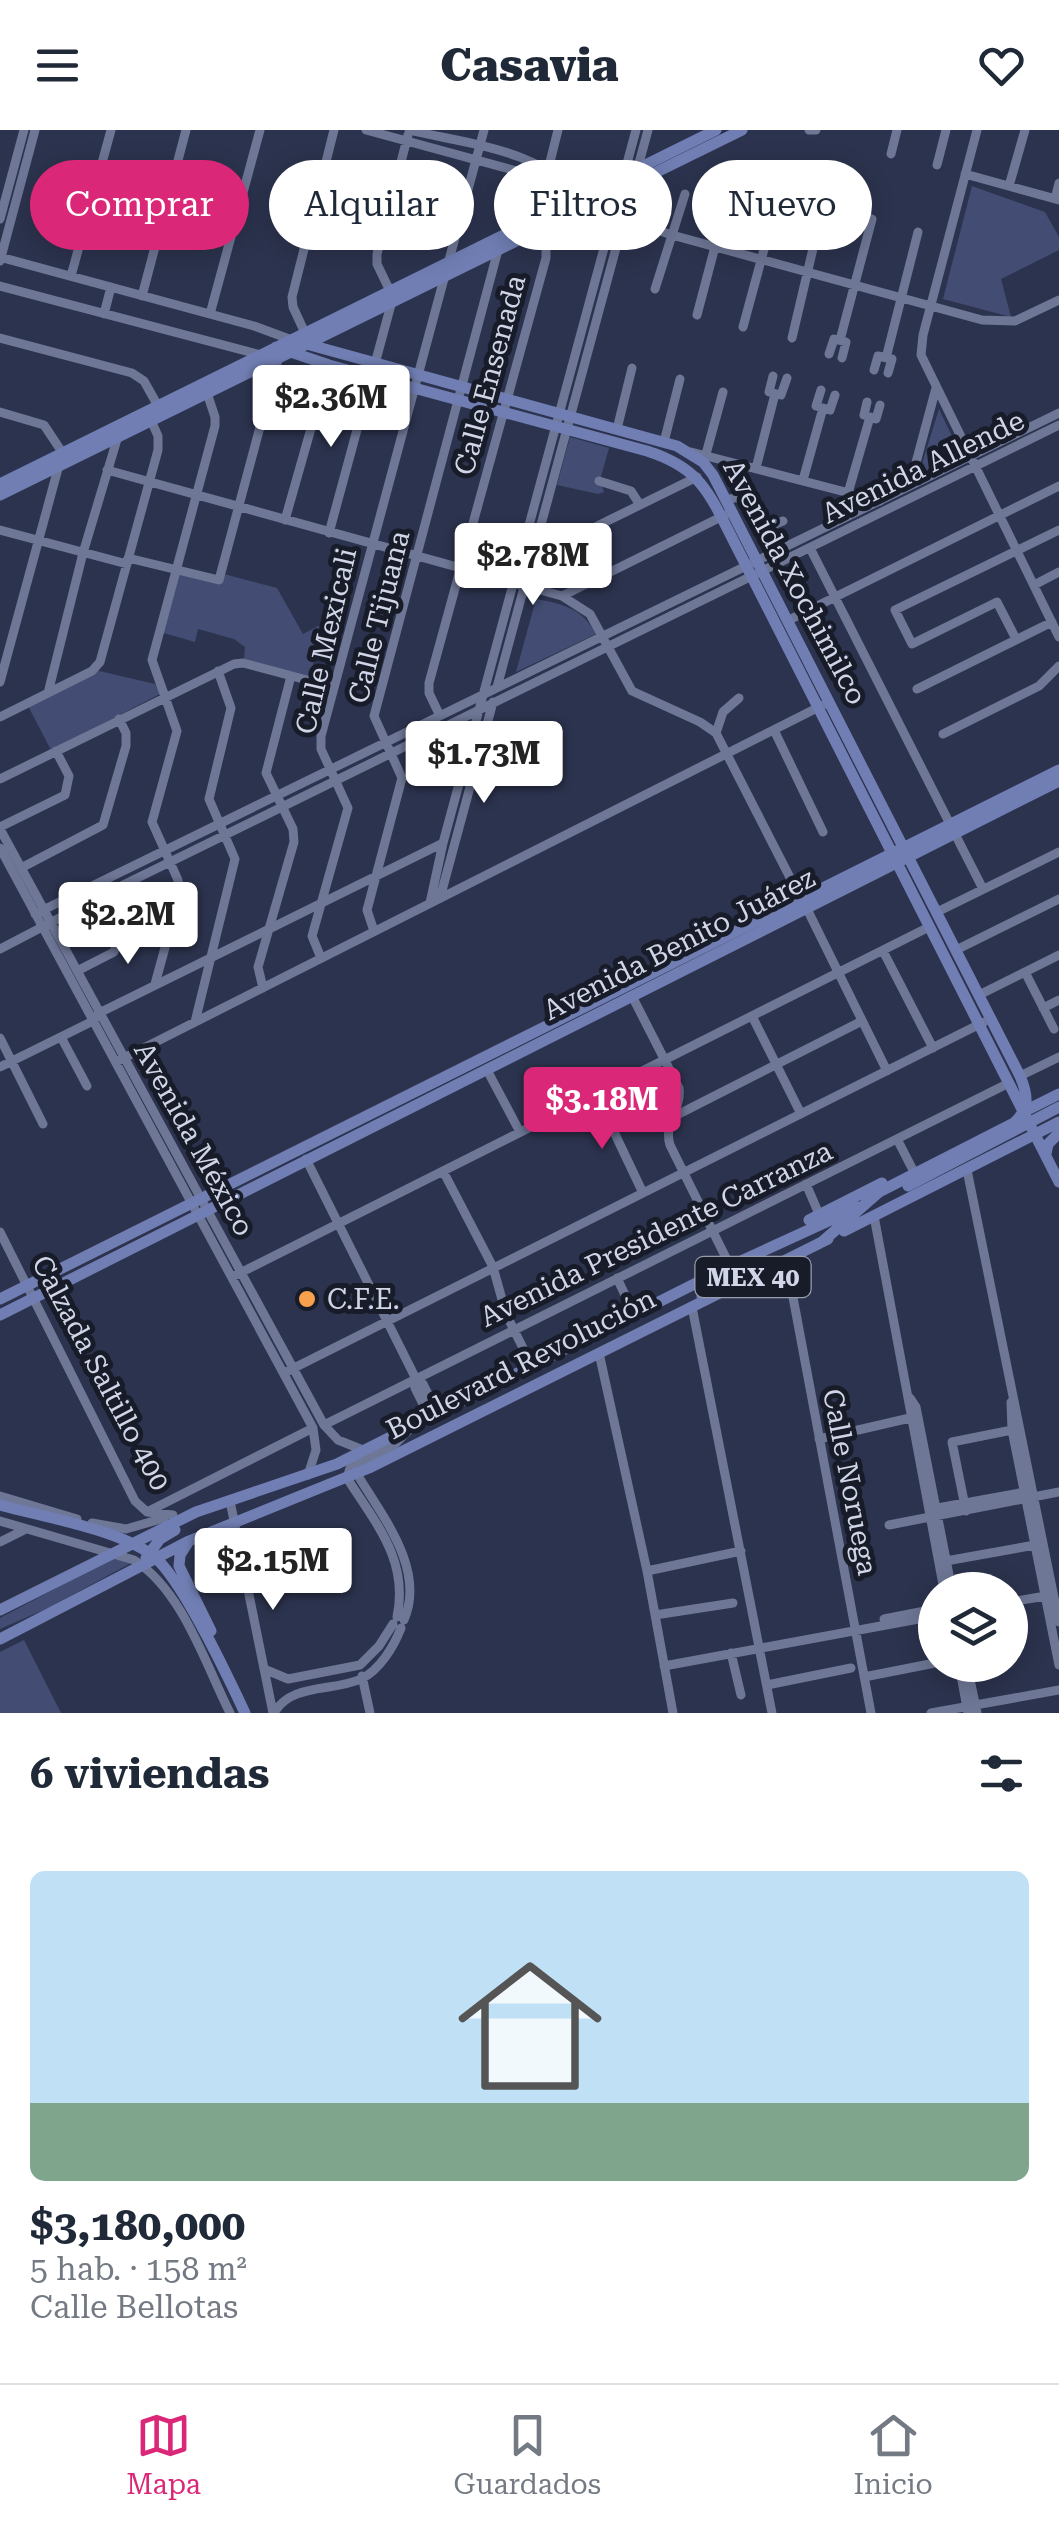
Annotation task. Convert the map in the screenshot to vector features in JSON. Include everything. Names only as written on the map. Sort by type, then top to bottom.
[{"type":"main road","points":[[654,160],[716,130]]},
{"type":"main road","points":[[672,161],[742,130]]},
{"type":"main road","points":[[1,490],[494,245]]},
{"type":"main road","points":[[447,268],[498,250]]},
{"type":"main road","points":[[205,388],[261,355],[290,345]]},
{"type":"main road","name":"Avenida Xochimilco","points":[[290,345],[418,374],[460,393]]},
{"type":"main road","name":"Avenida Xochimilco","points":[[290,345],[329,365],[414,388],[460,393],[564,421],[667,458],[697,477],[728,509]]},
{"type":"main road","points":[[61,459],[118,436],[152,412]]},
{"type":"main road","name":"Avenida Xochimilco","points":[[564,421],[617,429],[664,442],[690,452],[713,475],[901,855],[937,912],[1020,1076],[1028,1097],[1030,1124]]},
{"type":"main road","name":"Avenida Xochimilco","points":[[756,568],[789,620],[824,704]]},
{"type":"main road","name":"Avenida Benito Juárez","points":[[0,1315],[306,1159],[531,1034],[804,904],[1059,770]]},
{"type":"main road","name":"Avenida Benito Juárez","points":[[952,829],[1059,781]]},
{"type":"main road","name":"Avenida Xochimilco","points":[[901,855],[929,928],[1030,1124]]},
{"type":"main road","name":"Avenida Benito Juárez","points":[[0,1300],[334,1132],[632,996],[687,962]]},
{"type":"main road","points":[[692,1307],[722,1280],[738,1255],[914,1171],[1030,1124],[1059,1094]]},
{"type":"main road","name":"MEX 40","points":[[0,1610],[196,1512],[308,1476],[366,1450],[730,1266],[863,1206],[1059,1107]]},
{"type":"main road","name":"Boulevard Revolución","points":[[0,1638],[189,1541],[352,1476],[967,1170],[1006,1150],[1030,1124],[1059,1122]]},
{"type":"main road","points":[[1030,1124],[1059,1182]]},
{"type":"main road","points":[[324,1149],[334,1139],[334,1132]]},
{"type":"main road","points":[[1047,1157],[1048,1144],[1059,1133]]},
{"type":"main road","points":[[1006,1150],[1028,1149],[1047,1157]]},
{"type":"main road","points":[[822,1242],[879,1192],[914,1171]]},
{"type":"main road","points":[[599,1353],[603,1338],[634,1314]]},
{"type":"main road","points":[[141,1564],[160,1539],[194,1522],[213,1507]]},
{"type":"main road","points":[[0,1508],[146,1558],[171,1586],[245,1713]]},
{"type":"main road","points":[[189,1541],[178,1562],[238,1684],[245,1713]]},
{"type":"main road","points":[[166,1587],[173,1578],[185,1579]]},
{"type":"main road","points":[[173,1599],[184,1600],[192,1592]]},
{"type":"main road","points":[[227,1685],[234,1713]]},
{"type":"street","points":[[0,219],[24,130]]},
{"type":"street","points":[[35,130],[0,258],[210,314],[290,345]]},
{"type":"street","points":[[71,276],[111,130]]},
{"type":"street","points":[[142,296],[186,130]]},
{"type":"street","points":[[210,314],[260,130]]},
{"type":"street","points":[[0,530],[219,580],[290,345],[292,297],[334,130]]},
{"type":"street","points":[[366,130],[408,134],[518,160]]},
{"type":"street","name":"Calle Mexicali","points":[[321,958],[312,936],[348,808],[320,743],[484,130]]},
{"type":"street","points":[[550,160],[558,130]]},
{"type":"street","points":[[632,160],[636,130]]},
{"type":"street","points":[[640,160],[648,130]]},
{"type":"street","points":[[891,154],[897,130]]},
{"type":"street","points":[[937,164],[946,130]]},
{"type":"street","points":[[976,130],[921,354],[1059,637]]},
{"type":"street","points":[[1009,186],[1025,130]]},
{"type":"street","points":[[408,134],[494,166]]},
{"type":"street","points":[[329,533],[391,296],[377,264],[377,254],[408,134]]},
{"type":"street","points":[[965,174],[1057,200],[1059,183]]},
{"type":"street","points":[[684,194],[672,235],[692,240]]},
{"type":"street","points":[[886,358],[918,232]]},
{"type":"street","name":"Calle Tijuana","points":[[374,931],[366,914],[402,784],[374,716],[498,250]]},
{"type":"street","name":"Calle Ensenada","points":[[440,716],[428,682],[546,250]]},
{"type":"street","points":[[435,901],[532,558],[606,250]]},
{"type":"street","points":[[435,901],[443,843],[513,583],[615,250]]},
{"type":"street","points":[[655,289],[667,250]]},
{"type":"street","points":[[697,315],[715,250]]},
{"type":"street","points":[[727,250],[982,320],[1007,322],[1059,300]]},
{"type":"street","points":[[744,328],[765,250]]},
{"type":"street","points":[[792,338],[813,250]]},
{"type":"street","points":[[842,358],[840,341],[864,250]]},
{"type":"street","points":[[0,286],[261,355]]},
{"type":"street","points":[[104,314],[110,287]]},
{"type":"street","points":[[0,338],[132,373],[144,381],[159,442],[100,662],[92,671],[0,717]]},
{"type":"street","points":[[830,354],[840,341]]},
{"type":"street","points":[[874,370],[878,356],[892,359],[888,373]]},
{"type":"street","points":[[285,520],[329,365]]},
{"type":"street","points":[[617,429],[632,368]]},
{"type":"street","points":[[773,376],[768,392],[775,394],[782,395],[786,378]]},
{"type":"street","points":[[664,442],[680,379]]},
{"type":"street","points":[[154,984],[180,893],[152,822],[177,731],[152,660],[214,426],[215,417],[205,388]]},
{"type":"street","points":[[910,486],[936,388]]},
{"type":"street","points":[[802,480],[823,408],[821,390]]},
{"type":"street","points":[[706,454],[723,392]]},
{"type":"street","points":[[756,468],[775,394]]},
{"type":"street","points":[[823,408],[835,394]]},
{"type":"street","points":[[867,402],[864,416],[876,419],[880,406]]},
{"type":"street","points":[[0,412],[44,425],[61,459],[0,682]]},
{"type":"street","name":"Avenida Allende","points":[[40,912],[603,636],[810,548],[1059,413]]},
{"type":"street","points":[[848,492],[870,417]]},
{"type":"street","name":"Avenida Allende","points":[[0,948],[609,647],[910,486],[1059,425]]},
{"type":"street","points":[[48,692],[118,436]]},
{"type":"street","points":[[690,452],[880,501]]},
{"type":"street","points":[[107,470],[562,596],[583,608],[632,690],[716,733],[887,1070]]},
{"type":"street","points":[[532,558],[697,477]]},
{"type":"street","points":[[599,481],[631,490],[640,505]]},
{"type":"street","points":[[789,620],[1059,486]]},
{"type":"street","points":[[0,506],[1,490]]},
{"type":"street","points":[[562,596],[728,509],[736,497],[744,502],[757,531],[784,521]]},
{"type":"street","points":[[1016,639],[998,602],[912,644],[895,610],[1059,530]]},
{"type":"street","points":[[810,548],[984,889]]},
{"type":"street","points":[[1034,585],[1059,572]]},
{"type":"street","points":[[917,689],[1052,622]]},
{"type":"street","points":[[0,778],[218,671],[243,663],[333,687]]},
{"type":"street","points":[[943,734],[1039,686],[1059,666]]},
{"type":"street","points":[[194,1022],[234,867],[234,852],[210,805],[208,792],[231,708],[218,671]]},
{"type":"street","points":[[262,988],[258,972],[294,836],[266,772],[291,676]]},
{"type":"street","points":[[716,733],[723,712],[739,698]]},
{"type":"street","points":[[120,1060],[824,704]]},
{"type":"street","points":[[21,868],[103,825],[126,746],[126,732],[120,720]]},
{"type":"street","points":[[774,730],[824,832]]},
{"type":"street","points":[[0,828],[65,795],[69,776],[56,751]]},
{"type":"street","name":"Avenida México","points":[[0,828],[96,1017],[288,1370],[324,1425]]},
{"type":"street","points":[[0,1067],[154,984],[443,843]]},
{"type":"street","name":"Avenida México","points":[[0,848],[40,912]]},
{"type":"street","points":[[937,912],[1059,852]]},
{"type":"street","points":[[77,972],[114,952],[126,912],[115,889]]},
{"type":"street","points":[[956,950],[1059,898]]},
{"type":"street","name":"Avenida México","points":[[46,924],[77,972],[96,1017]]},
{"type":"street","points":[[236,1274],[929,928]]},
{"type":"street","points":[[883,951],[932,1048]]},
{"type":"street","points":[[979,995],[1059,955]]},
{"type":"street","points":[[1025,972],[1054,1029]]},
{"type":"street","points":[[632,996],[680,1094],[667,1134],[730,1266]]},
{"type":"street","points":[[1043,1008],[1059,1000]]},
{"type":"street","points":[[752,1016],[801,1114]]},
{"type":"street","points":[[288,1370],[991,1018]]},
{"type":"street","points":[[670,1118],[862,1022]]},
{"type":"street","points":[[61,1037],[87,1086]]},
{"type":"street","points":[[0,1038],[43,1124]]},
{"type":"street","points":[[1020,1076],[1059,1057]]},
{"type":"street","points":[[481,1065],[520,1132]]},
{"type":"street","name":"Avenida Presidente Carranza","points":[[324,1425],[1007,1084]]},
{"type":"street","points":[[596,1094],[643,1192]]},
{"type":"street","points":[[898,1138],[914,1171]]},
{"type":"street","points":[[306,1159],[416,1379],[422,1384],[434,1416]]},
{"type":"street","points":[[967,1170],[1051,1593],[1059,1665]]},
{"type":"street","points":[[443,1171],[493,1267],[498,1292],[532,1366]]},
{"type":"street","points":[[806,1184],[820,1214]]},
{"type":"street","points":[[874,1216],[910,1418],[948,1572]]},
{"type":"street","name":"Calzada Saltillo 400","points":[[0,1232],[135,1501],[146,1512],[173,1515]]},
{"type":"street","name":"Calle Noruega","points":[[786,1260],[871,1713]]},
{"type":"street","points":[[617,1278],[634,1314]]},
{"type":"street","points":[[692,1307],[772,1713]]},
{"type":"street","points":[[599,1353],[673,1713]]},
{"type":"street","name":"Avenida México","points":[[288,1370],[313,1428]]},
{"type":"street","points":[[909,1396],[916,1407],[941,1572]]},
{"type":"street","points":[[1011,1399],[1012,1430],[1030,1495],[1035,1545],[1059,1622]]},
{"type":"street","points":[[819,1438],[910,1418]]},
{"type":"street","points":[[324,1425],[338,1440],[366,1450]]},
{"type":"street","points":[[274,1713],[287,1696],[363,1678],[388,1653],[399,1623],[400,1580],[388,1535],[350,1468],[395,1444],[413,1427]]},
{"type":"street","points":[[146,1512],[313,1428],[316,1450],[308,1476]]},
{"type":"street","points":[[965,1507],[952,1442],[1012,1430]]},
{"type":"street","points":[[889,1524],[1059,1492]]},
{"type":"street","points":[[0,1496],[126,1529],[196,1512]]},
{"type":"street","points":[[230,1501],[274,1713]]},
{"type":"street","points":[[0,1522],[141,1564],[166,1587],[234,1713]]},
{"type":"street","points":[[83,1544],[94,1541],[99,1530],[97,1524]]},
{"type":"street","points":[[0,1542],[26,1529]]},
{"type":"street","points":[[946,1561],[1035,1545]]},
{"type":"street","points":[[646,1571],[741,1550]]},
{"type":"street","points":[[655,1616],[733,1603]]},
{"type":"street","points":[[664,1666],[918,1616]]},
{"type":"street","points":[[264,1669],[288,1679],[360,1664],[399,1623]]},
{"type":"street","points":[[732,1653],[740,1694]]},
{"type":"street","points":[[360,1664],[370,1713]]},
{"type":"street","points":[[864,1676],[918,1667]]},
{"type":"street","points":[[766,1685],[850,1668]]},
{"type":"street","points":[[964,1682],[972,1709]]},
{"type":"street","points":[[969,1682],[972,1709]]},
{"type":"street","points":[[931,1713],[972,1709],[1059,1690]]},
{"type":"shaded area","points":[[972,186],[1045,212],[1059,237],[1059,250],[1001,279],[1011,317],[943,299]]},
{"type":"shaded area","points":[[939,409],[961,455],[918,476]]},
{"type":"shaded area","points":[[570,437],[609,448],[600,480],[604,492],[557,485]]},
{"type":"shaded area","points":[[175,572],[219,584],[224,574],[277,588],[303,634],[322,624],[310,678],[244,659],[245,647],[234,639],[198,629],[195,642],[160,632]]},
{"type":"shaded area","points":[[536,599],[571,609],[585,618],[596,634],[516,672]]},
{"type":"shaded area","points":[[95,670],[155,684],[160,694],[51,750],[27,704]]},
{"type":"shaded area","points":[[113,1558],[133,1562],[0,1629],[0,1618]]},
{"type":"shaded area","points":[[24,1640],[61,1713],[0,1713],[0,1652]]},
{"type":"place","name":"C.F.E.","points":[[307,1299]]}]
